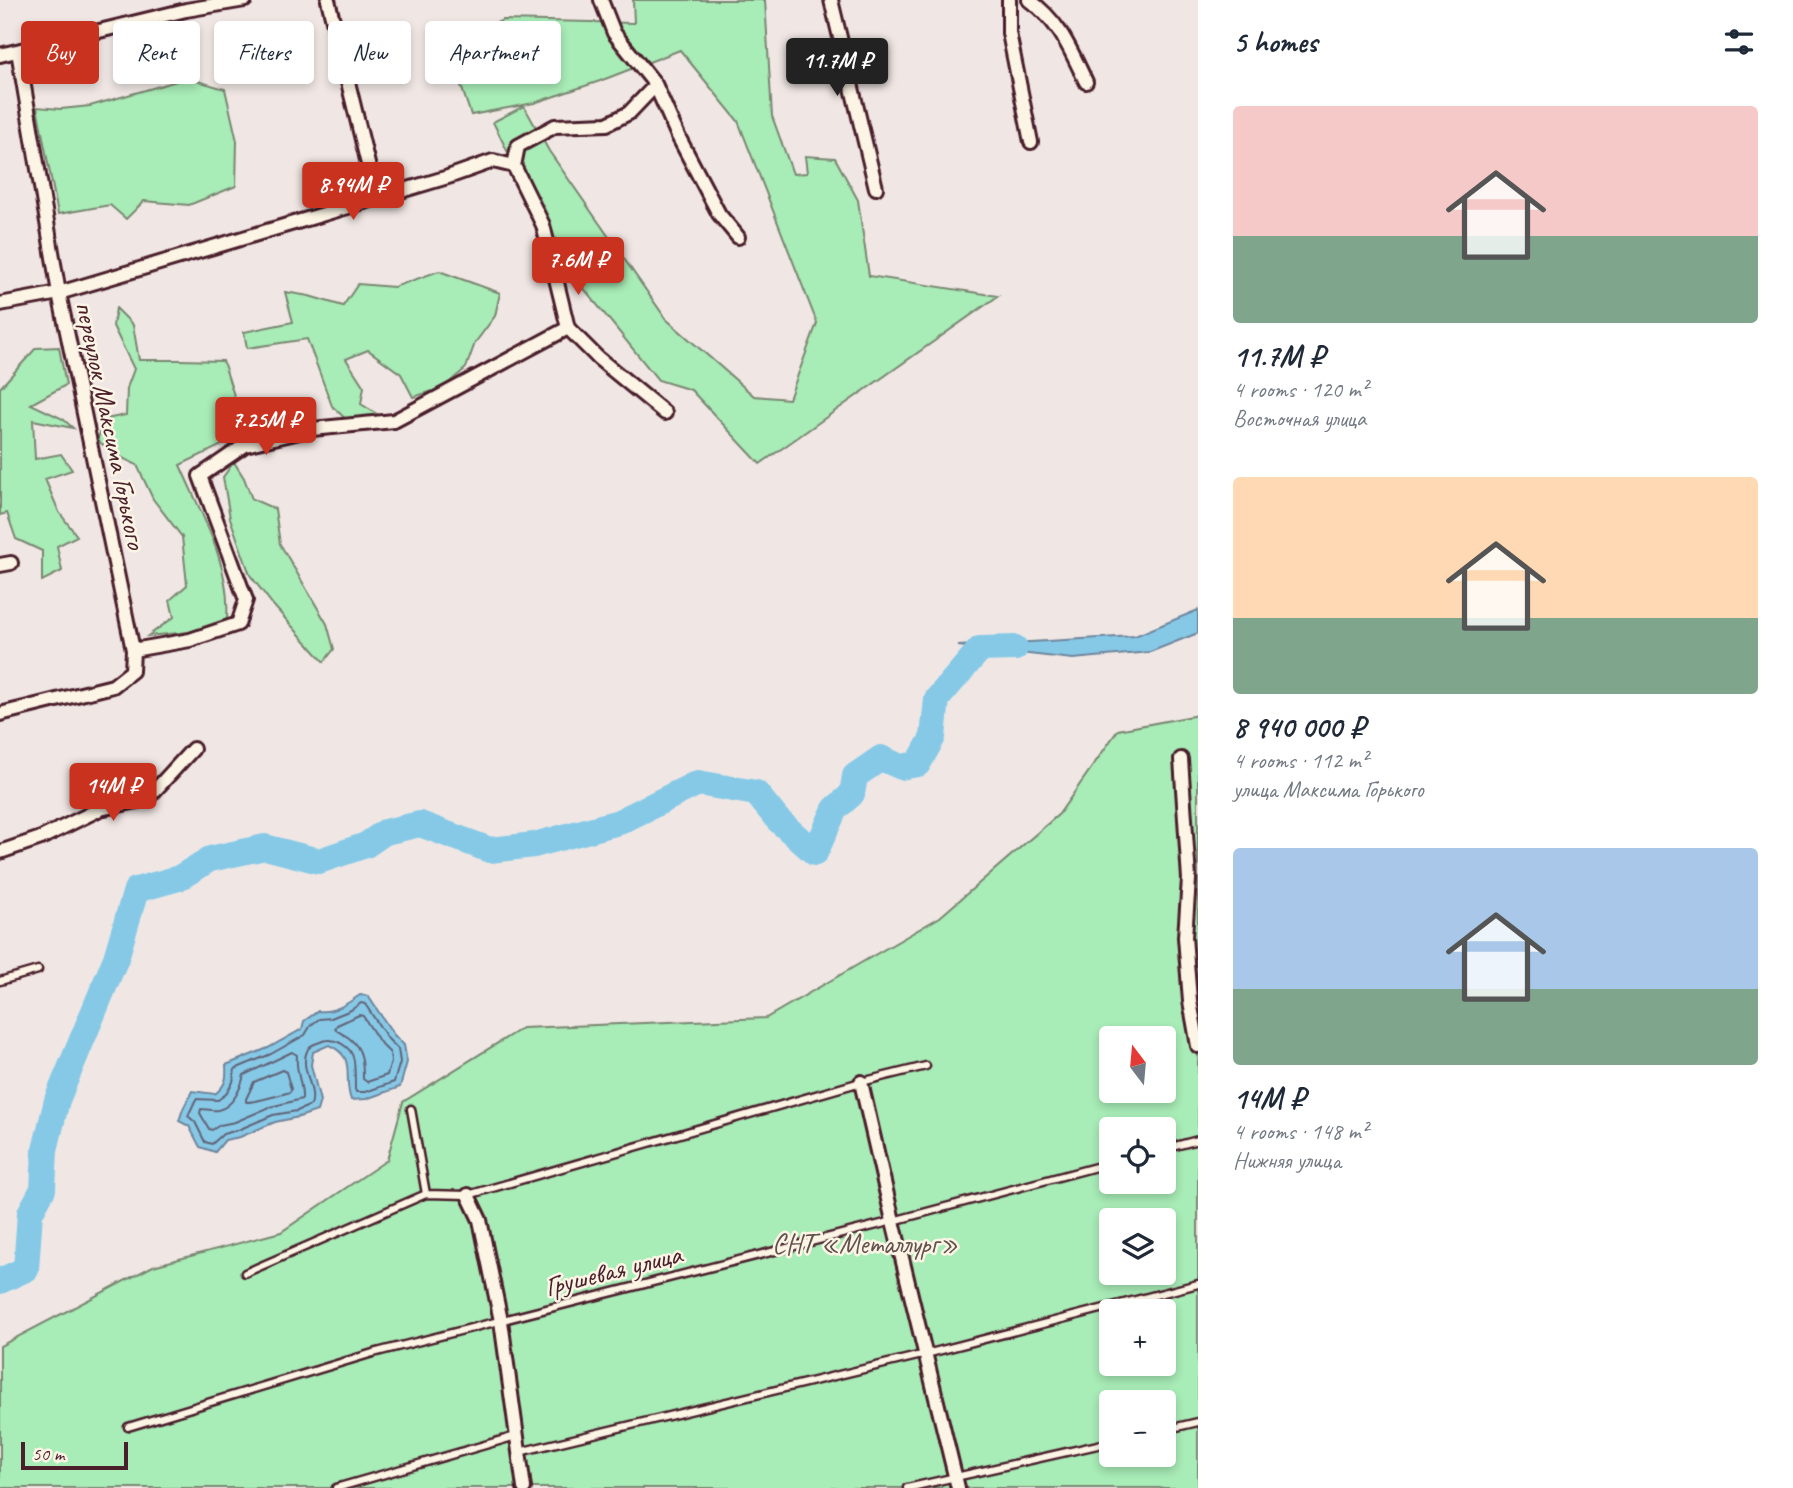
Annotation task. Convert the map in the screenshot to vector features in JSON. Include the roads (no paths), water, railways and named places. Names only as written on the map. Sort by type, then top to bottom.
[{"type":"street","points":[[0,55],[184,5],[245,0]]},
{"type":"street","points":[[328,0],[376,197]]},
{"type":"street","points":[[601,0],[614,33],[655,84],[678,136],[719,214],[738,237]]},
{"type":"street","points":[[831,0],[876,188]]},
{"type":"street","points":[[1009,0],[1009,33],[1031,142]]},
{"type":"street","points":[[1029,0],[1043,10],[1064,36],[1086,82]]},
{"type":"street","name":"переулок Максима Горького","points":[[18,51],[59,293],[133,650]]},
{"type":"street","points":[[655,84],[629,113],[607,124],[555,126],[518,146],[514,166],[543,225],[568,328],[598,358],[666,414]]},
{"type":"street","points":[[0,304],[59,293],[448,177],[493,161],[514,166]]},
{"type":"street","points":[[0,713],[113,686],[132,671],[133,650],[190,640],[238,624],[246,600],[200,476],[245,445],[312,429],[394,421],[568,328]]},
{"type":"street","points":[[0,852],[41,838],[100,809],[147,799],[193,750]]},
{"type":"street","points":[[1181,759],[1189,879],[1185,937],[1190,1001],[1198,1046]]},
{"type":"street","points":[[862,1082],[957,1483]]},
{"type":"street","points":[[468,1195],[480,1220],[500,1321],[524,1488]]},
{"type":"lane","points":[[0,981],[38,971]]},
{"type":"lane","points":[[245,1273],[426,1194],[468,1195],[926,1066]]},
{"type":"lane","points":[[411,1109],[426,1194]]},
{"type":"lane","points":[[1176,1146],[1198,1140]]},
{"type":"lane","name":"Грушевая улица","points":[[128,1427],[373,1353],[1099,1166]]},
{"type":"lane","points":[[519,1452],[926,1354],[1198,1284]]},
{"type":"lane","points":[[1176,1427],[1198,1422]]},
{"type":"lane","points":[[336,1488],[516,1436]]},
{"type":"lane","points":[[907,1488],[957,1483],[1099,1445]]},
{"type":"water","points":[[1198,610],[1198,633],[1150,652],[1073,659],[958,646],[1135,636]]},
{"type":"water","points":[[360,995],[368,996],[394,1035],[404,1045],[407,1062],[400,1087],[366,1099],[351,1100],[346,1062],[338,1050],[329,1045],[313,1052],[311,1065],[320,1101],[317,1111],[275,1122],[240,1137],[225,1140],[215,1152],[200,1147],[189,1126],[179,1121],[192,1091],[215,1094],[225,1081],[226,1065],[268,1048],[302,1029],[304,1021],[318,1011],[335,1009]]},
{"type":"waterway","points":[[0,1281],[26,1269],[30,1213],[43,1189],[45,1150],[57,1100],[116,958],[136,890],[179,878],[210,859],[265,847],[319,861],[366,845],[385,832],[420,824],[490,850],[534,845],[619,822],[698,783],[756,793],[778,820],[815,853],[835,809],[852,794],[855,776],[881,758],[901,767],[918,764],[933,737],[937,699],[980,649],[1015,648]]},
{"type":"park label","name":"СНТ «Металлург»","points":[[865,1243]]}]
